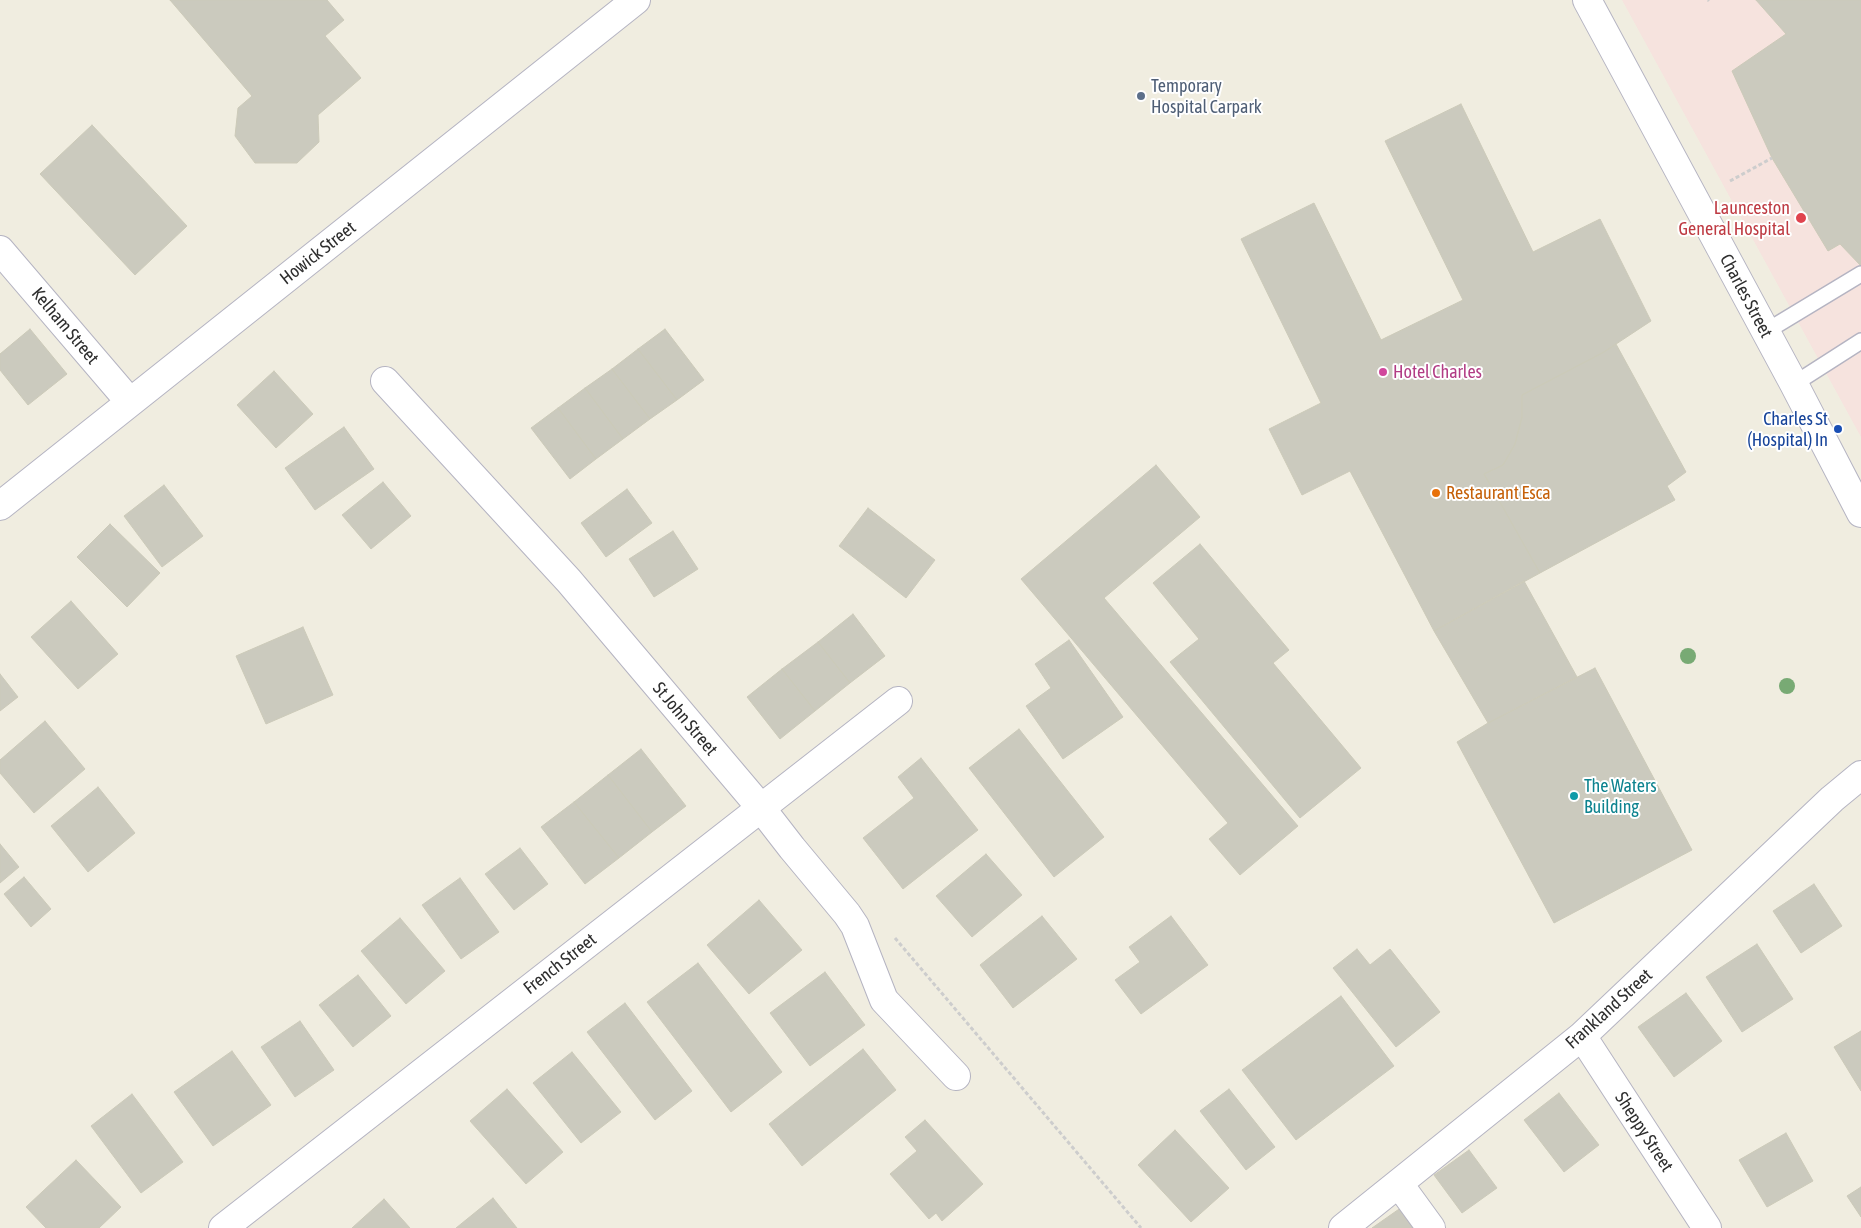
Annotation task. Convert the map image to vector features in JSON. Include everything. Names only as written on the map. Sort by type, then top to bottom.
[{"type":"street","name":"Howick Street","points":[[0,506],[636,0]]},
{"type":"street","name":"Charles Street","points":[[1587,0],[1764,332],[1794,384],[1861,513]]},
{"type":"street","name":"Kelham Street","points":[[0,250],[130,402]]},
{"type":"street","name":"St John Street","points":[[385,381],[569,581],[761,808],[851,920],[884,1000],[956,1076]]},
{"type":"street","name":"French Street","points":[[223,1228],[898,701]]},
{"type":"street","name":"Frankland Street","points":[[1343,1228],[1582,1036],[1832,799],[1861,774]]},
{"type":"street","name":"Sheppy Street","points":[[1582,1036],[1707,1228]]},
{"type":"street","points":[[1399,1184],[1431,1228]]},
{"type":"lane","points":[[1764,332],[1861,274]]},
{"type":"lane","points":[[1794,384],[1861,341]]},
{"type":"path","points":[[1730,181],[1772,158]]},
{"type":"path","points":[[894,937],[1141,1228]]},
{"type":"shaded area","name":"Launceston General Hospital","points":[[1622,0],[1861,0],[1861,437]]},
{"type":"building","points":[[170,0],[327,0],[344,20],[325,36],[361,78],[318,115],[319,142],[297,163],[255,163],[235,136],[238,108],[252,96]]},
{"type":"building","points":[[1756,0],[1861,0],[1861,266],[1840,244],[1828,251],[1772,158],[1732,71],[1786,34]]},
{"type":"building","points":[[1461,104],[1533,252],[1600,219],[1651,321],[1604,352],[1522,395],[1522,417],[1515,444],[1503,465],[1484,474],[1540,573],[1434,631],[1350,471],[1302,495],[1269,429],[1321,403],[1241,239],[1314,203],[1381,340],[1463,300],[1385,141]]},
{"type":"building","points":[[92,125],[187,226],[135,275],[40,174]]},
{"type":"building","points":[[30,329],[67,374],[28,405],[0,370],[0,354]]},
{"type":"building","points":[[665,329],[704,380],[677,400],[638,349]]},
{"type":"building","points":[[1616,344],[1686,472],[1667,486],[1675,500],[1540,573],[1484,474],[1503,465],[1515,444],[1522,417],[1522,395]]},
{"type":"building","points":[[638,349],[677,400],[650,419],[612,369]]},
{"type":"building","points":[[612,369],[650,419],[623,439],[585,388]]},
{"type":"building","points":[[274,371],[313,414],[276,448],[237,405]]},
{"type":"building","points":[[585,388],[623,439],[596,459],[558,408]]},
{"type":"building","points":[[558,408],[596,459],[570,479],[531,428]]},
{"type":"building","points":[[344,427],[374,469],[315,510],[285,468]]},
{"type":"building","points":[[1156,465],[1200,517],[1104,598],[1298,826],[1240,875],[1209,839],[1228,823],[1021,579]]},
{"type":"building","points":[[383,482],[411,516],[371,549],[342,515]]},
{"type":"building","points":[[164,485],[203,536],[162,567],[124,516]]},
{"type":"building","points":[[627,489],[652,523],[606,557],[581,523]]},
{"type":"building","points":[[868,508],[935,560],[906,598],[839,546]]},
{"type":"building","points":[[110,524],[160,573],[127,607],[77,557]]},
{"type":"building","points":[[673,531],[698,569],[654,597],[629,559]]},
{"type":"building","points":[[1200,544],[1289,650],[1273,663],[1361,768],[1300,818],[1170,662],[1199,639],[1153,583]]},
{"type":"building","points":[[1524,581],[1577,677],[1488,723],[1434,631]]},
{"type":"building","points":[[71,601],[118,654],[78,689],[31,637]]},
{"type":"building","points":[[853,614],[885,656],[850,683],[818,642]]},
{"type":"building","points":[[303,627],[333,695],[266,724],[236,656]]},
{"type":"building","points":[[1069,640],[1123,717],[1063,759],[1026,706],[1051,688],[1035,664]]},
{"type":"building","points":[[818,642],[850,683],[815,711],[782,669]]},
{"type":"building","name":"The Waters Building","points":[[1595,668],[1692,850],[1554,923],[1457,742],[1488,723]]},
{"type":"building","points":[[782,669],[815,711],[780,739],[747,697]]},
{"type":"building","points":[[0,674],[18,697],[0,711]]},
{"type":"building","points":[[45,721],[85,769],[34,813],[0,773],[0,760]]},
{"type":"building","points":[[1019,729],[1104,837],[1054,877],[969,768]]},
{"type":"building","points":[[641,749],[686,806],[652,832],[608,775]]},
{"type":"building","points":[[921,758],[978,830],[903,889],[863,838],[914,798],[898,777]]},
{"type":"building","points":[[608,775],[652,832],[619,858],[574,802]]},
{"type":"building","points":[[98,787],[135,833],[88,872],[51,826]]},
{"type":"building","points":[[574,802],[619,858],[585,884],[541,827]]},
{"type":"building","points":[[0,844],[19,867],[0,883]]},
{"type":"building","points":[[520,848],[548,884],[514,910],[485,874]]},
{"type":"building","points":[[986,854],[1022,895],[972,937],[936,896]]},
{"type":"building","points":[[24,877],[51,909],[31,927],[4,894]]},
{"type":"building","points":[[460,878],[499,932],[461,959],[422,905]]},
{"type":"building","points":[[1814,884],[1842,926],[1801,953],[1773,911]]},
{"type":"building","points":[[759,900],[802,950],[749,994],[707,945]]},
{"type":"building","points":[[1042,916],[1077,959],[1013,1008],[980,965]]},
{"type":"building","points":[[1171,916],[1208,965],[1141,1014],[1115,980],[1140,962],[1129,947]]},
{"type":"building","points":[[400,918],[445,971],[406,1004],[361,951]]},
{"type":"building","points":[[1757,944],[1793,999],[1742,1032],[1706,977]]},
{"type":"building","points":[[1357,949],[1370,965],[1390,949],[1440,1012],[1396,1047],[1333,968]]},
{"type":"building","points":[[698,963],[782,1072],[731,1112],[647,1002]]},
{"type":"building","points":[[825,972],[865,1025],[810,1066],[770,1013]]},
{"type":"building","points":[[358,975],[391,1016],[353,1047],[319,1005]]},
{"type":"building","points":[[1686,993],[1722,1041],[1674,1077],[1638,1027]]},
{"type":"building","points":[[1341,996],[1394,1066],[1296,1140],[1242,1070]]},
{"type":"building","points":[[625,1003],[692,1091],[655,1120],[587,1032]]},
{"type":"building","points":[[300,1021],[334,1070],[295,1097],[261,1047]]},
{"type":"building","points":[[1861,1031],[1861,1091],[1834,1047]]},
{"type":"building","points":[[863,1049],[896,1090],[802,1166],[769,1124]]},
{"type":"building","points":[[232,1051],[271,1105],[213,1146],[174,1092]]},
{"type":"building","points":[[572,1052],[621,1112],[581,1143],[533,1083]]},
{"type":"building","points":[[507,1089],[563,1152],[526,1184],[470,1121]]},
{"type":"building","points":[[1229,1089],[1275,1147],[1246,1170],[1200,1111]]},
{"type":"building","points":[[1559,1093],[1599,1145],[1564,1172],[1524,1120]]},
{"type":"building","points":[[132,1094],[183,1162],[141,1193],[91,1126]]},
{"type":"building","points":[[925,1120],[983,1184],[942,1221],[936,1213],[929,1219],[890,1174],[917,1151],[905,1137]]},
{"type":"building","points":[[1175,1130],[1229,1188],[1191,1222],[1138,1165]]},
{"type":"building","points":[[1786,1133],[1813,1181],[1767,1207],[1739,1160]]},
{"type":"building","points":[[1469,1150],[1497,1188],[1462,1213],[1434,1175]]},
{"type":"building","points":[[76,1160],[121,1207],[99,1228],[46,1228],[26,1207]]},
{"type":"building","points":[[1861,1187],[1861,1217],[1847,1196]]},
{"type":"building","points":[[493,1198],[517,1228],[456,1228]]},
{"type":"building","points":[[384,1199],[410,1228],[352,1228]]},
{"type":"building","points":[[1402,1207],[1416,1228],[1372,1228]]},
{"type":"place","name":"Temporary Hospital Carpark","points":[[1141,96]]},
{"type":"place","name":"Launceston General Hospital","points":[[1801,218]]},
{"type":"place","name":"Hotel Charles","points":[[1383,372]]},
{"type":"place","name":"Charles St (Hospital) In","points":[[1838,429]]},
{"type":"place","name":"Restaurant Esca","points":[[1436,493]]},
{"type":"place","name":"The Waters Building","points":[[1574,796]]}]
